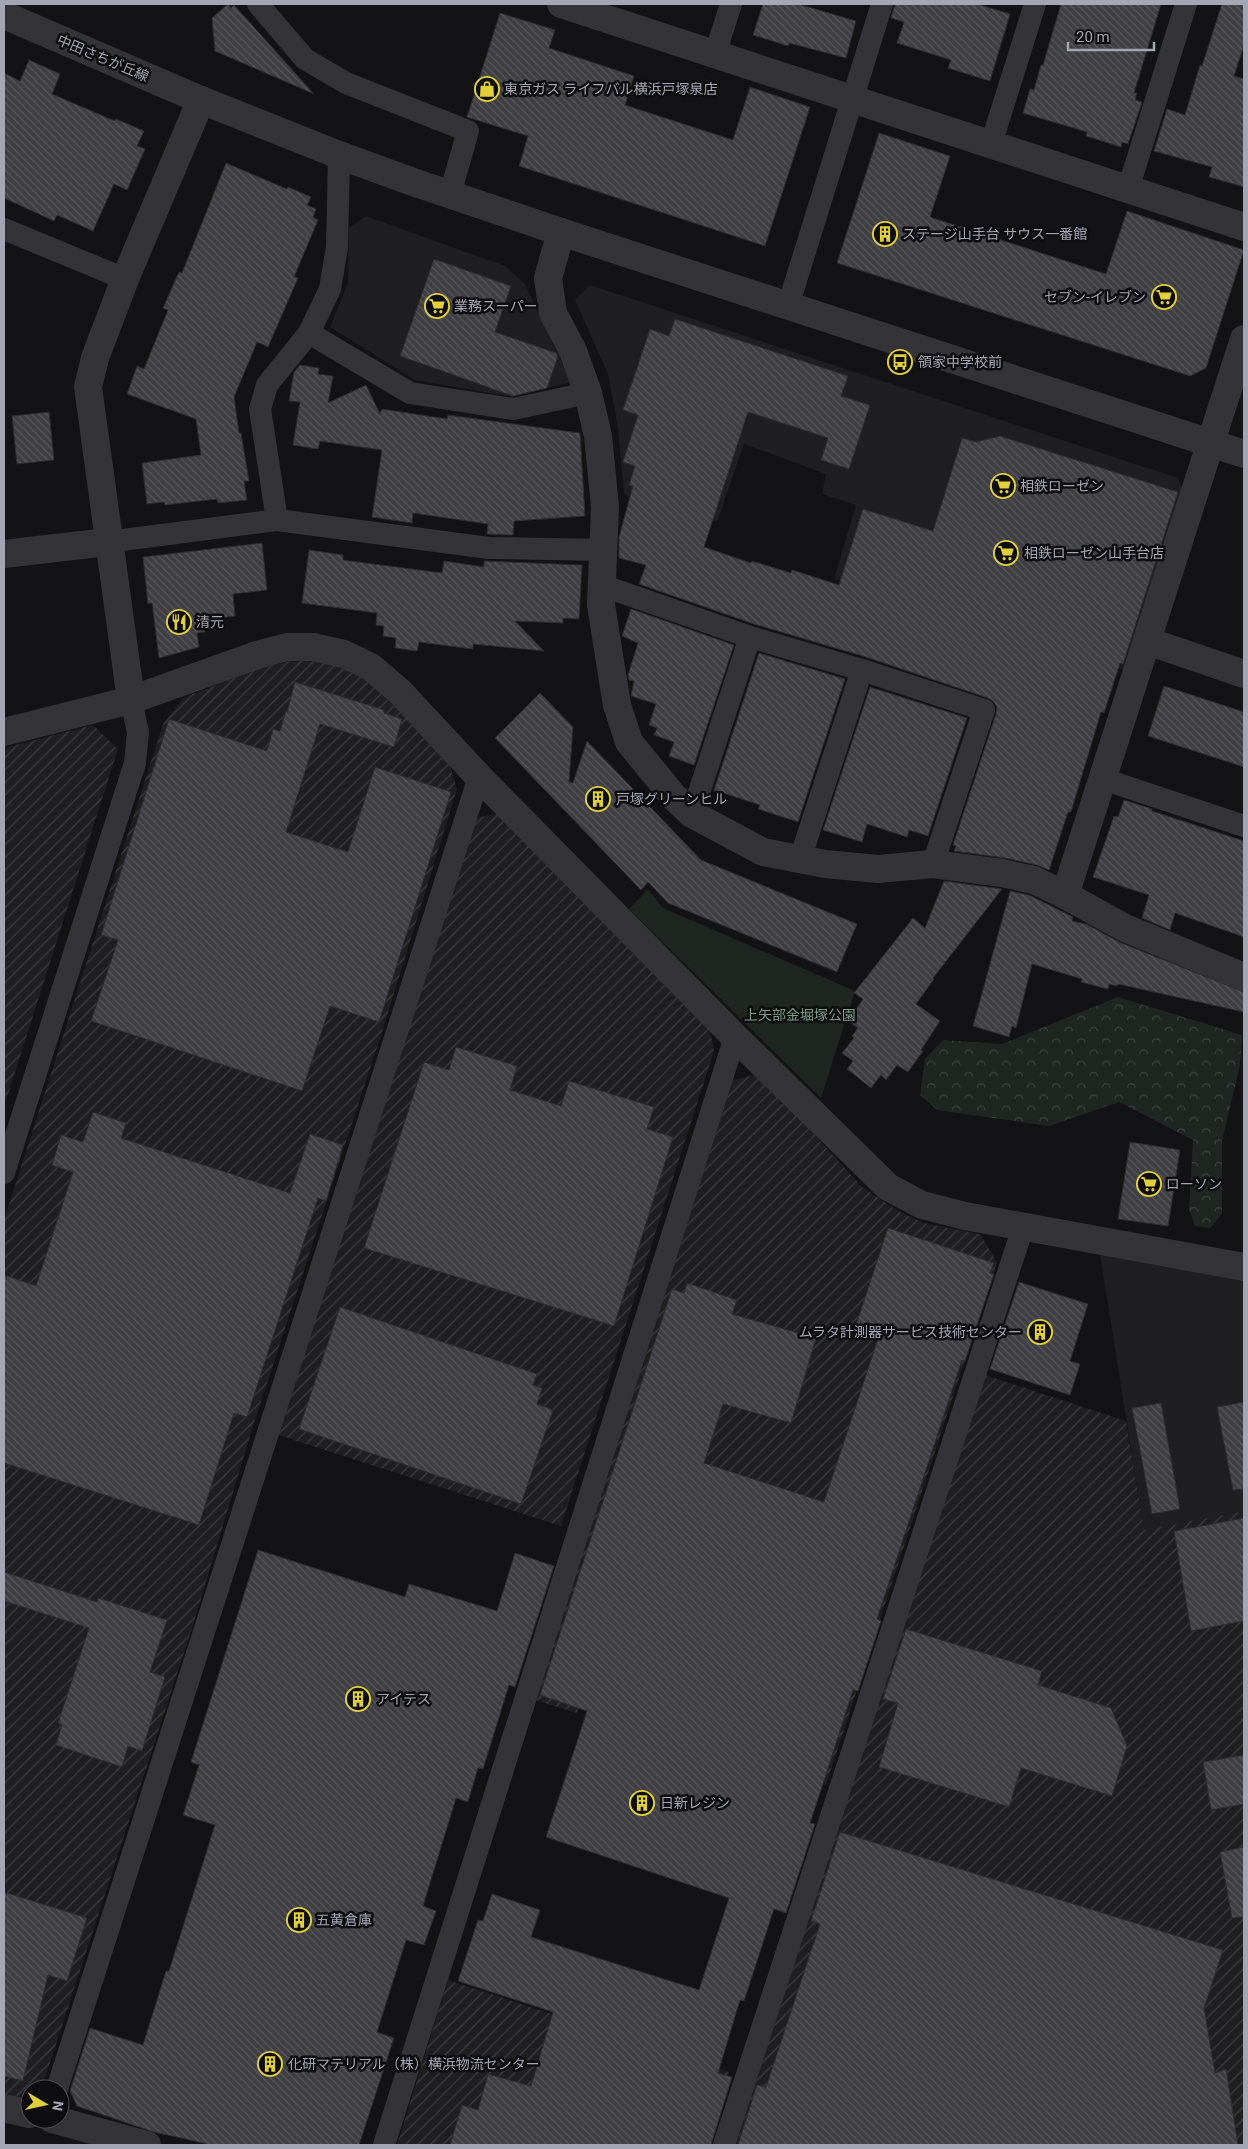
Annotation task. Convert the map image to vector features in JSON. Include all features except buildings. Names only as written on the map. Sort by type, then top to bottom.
[{"type":"street","points":[[258,4],[305,59],[346,83],[468,131],[450,194]]},
{"type":"street","points":[[715,54],[731,4]]},
{"type":"street","points":[[788,306],[882,4]]},
{"type":"street","points":[[991,144],[1035,4]]},
{"type":"street","points":[[1128,189],[1186,4]]},
{"type":"street","points":[[574,6],[1244,227]]},
{"type":"street","name":"中田さちが丘線","points":[[4,15],[202,100],[339,155],[561,232],[1244,454]]},
{"type":"street","points":[[4,1173],[136,763],[138,732],[131,700],[108,542],[88,387],[95,358],[125,279],[202,100]]},
{"type":"street","points":[[277,520],[260,409],[267,385],[309,333],[330,289],[337,246],[339,155]]},
{"type":"street","points":[[4,228],[125,279]]},
{"type":"street","points":[[561,232],[548,278],[553,313],[573,351],[588,393],[598,436],[604,507],[601,606],[617,706],[630,742],[674,797],[692,814],[763,852],[800,859],[878,869],[934,864],[1002,873],[1034,880],[1125,928],[1244,977]]},
{"type":"street","points":[[309,333],[410,393],[513,409],[588,393]]},
{"type":"street","points":[[1065,895],[1244,339]]},
{"type":"street","points":[[4,554],[277,520],[489,548],[604,550]]},
{"type":"street","points":[[601,585],[750,636],[984,710],[934,864]]},
{"type":"street","points":[[692,814],[750,636]]},
{"type":"street","points":[[1147,641],[1244,674]]},
{"type":"street","points":[[4,732],[131,700],[260,654],[287,647],[313,647],[344,654],[372,667],[400,692],[479,777],[735,1037],[888,1187],[922,1205],[965,1216],[1244,1267]]},
{"type":"street","points":[[800,859],[862,670]]},
{"type":"street","points":[[61,2079],[479,777]]},
{"type":"street","points":[[1103,779],[1244,826]]},
{"type":"street","points":[[384,2145],[735,1037]]},
{"type":"street","points":[[724,2145],[1023,1226]]},
{"type":"street","points":[[4,2108],[20,2112]]},
{"type":"street","points":[[70,2124],[147,2145]]},
{"type":"shaded area","name":"業務スーパー","points":[[366,216],[505,266],[525,284],[571,382],[513,397],[415,380],[330,327],[348,283],[349,228]]},
{"type":"shaded area","name":"相鉄ローゼン","points":[[590,285],[1178,478],[1184,494],[1127,671],[834,579],[856,505],[822,494],[826,474],[744,444],[717,522],[624,494],[618,428],[608,374],[575,300]]},
{"type":"shaded area","points":[[295,660],[309,660],[336,665],[361,677],[372,685],[448,759],[457,789],[382,1032],[253,1426],[193,1625],[45,2079],[20,2079],[20,2102],[4,2098],[4,1220],[163,724],[183,698],[259,668]]},
{"type":"shaded area","points":[[93,725],[118,749],[4,1107],[4,748]]},
{"type":"shaded area","points":[[500,813],[709,1025],[714,1051],[561,1526],[278,1435],[476,818]]},
{"type":"shaded area","points":[[759,1074],[862,1187],[898,1211],[924,1223],[980,1234],[997,1262],[826,1785],[580,1705],[577,1713],[535,1700],[733,1080]]},
{"type":"shaded area","points":[[1100,1254],[1244,1281],[1244,1511],[1144,1531]]},
{"type":"shaded area","points":[[982,1374],[1126,1421],[1144,1530],[1244,1511],[1244,2145],[736,2145]]},
{"type":"shaded area","points":[[448,1980],[729,2072],[706,2145],[397,2145]]},
{"type":"green space","name":"上矢部金堀塚公園","points":[[648,889],[663,908],[855,991],[821,1098],[629,909]]},
{"type":"green space","points":[[1118,997],[1242,1035],[1240,1065],[1222,1141],[1222,1213],[1211,1228],[1195,1226],[1189,1209],[1193,1140],[1119,1102],[1049,1126],[937,1110],[920,1095],[925,1059],[943,1040],[1002,1044]]},
{"type":"place","name":"東京ガス ライフバル横浜戸塚泉店","points":[[487,89]]},
{"type":"place","name":"ステージ山手台 サウス一番館","points":[[885,234]]},
{"type":"place","name":"セブン-イレブン","points":[[1164,297]]},
{"type":"place","name":"業務スーパー","points":[[437,306]]},
{"type":"place","name":"領家中学校前","points":[[900,362]]},
{"type":"place","name":"相鉄ローゼン","points":[[1003,486]]},
{"type":"place","name":"相鉄ローゼン山手台店","points":[[1006,553]]},
{"type":"place","name":"清元","points":[[179,622]]},
{"type":"place","name":"戸塚グリーンヒル","points":[[598,799]]},
{"type":"place","name":"ローソン","points":[[1149,1184]]},
{"type":"place","name":"ムラタ計測器サービス技術センター","points":[[1040,1332]]},
{"type":"place","name":"アイテス","points":[[358,1699]]},
{"type":"place","name":"日新レジン","points":[[642,1803]]},
{"type":"place","name":"五黄倉庫","points":[[299,1920]]},
{"type":"place","name":"化研マテリアル（株）横浜物流センター","points":[[270,2064]]}]
